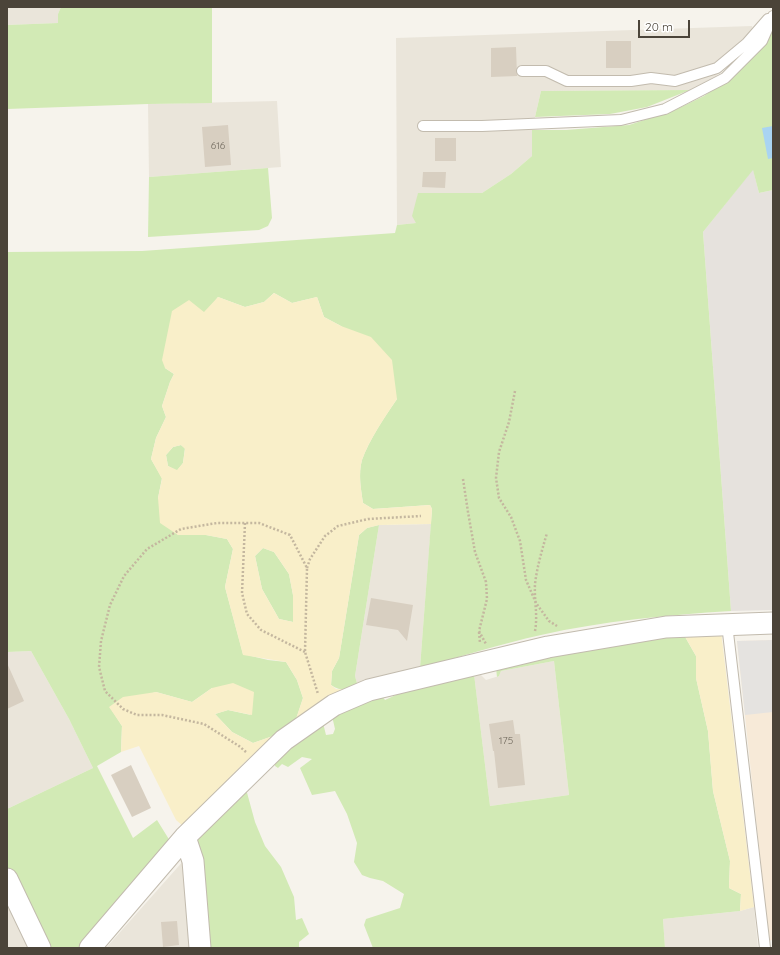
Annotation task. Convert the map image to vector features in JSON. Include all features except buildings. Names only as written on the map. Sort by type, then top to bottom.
[{"type":"street","points":[[90,948],[185,837],[284,740],[334,705],[369,690],[531,651],[583,641],[666,627],[773,623]]},
{"type":"street","points":[[185,837],[192,860],[200,948]]},
{"type":"street","points":[[7,879],[40,948]]},
{"type":"lane","points":[[522,71],[546,72],[567,82],[631,81],[651,78],[675,81],[717,68],[747,43],[773,15]]},
{"type":"lane","points":[[423,126],[482,126],[621,120],[665,109],[725,78],[762,41],[773,15]]},
{"type":"lane","points":[[727,624],[765,948]]},
{"type":"path","points":[[515,391],[509,422],[499,452],[496,478],[498,498],[510,518],[520,541],[526,580],[536,603],[549,621],[583,641]]},
{"type":"path","points":[[463,479],[475,552],[486,582],[486,599],[479,631],[487,646],[503,658]]},
{"type":"path","points":[[325,711],[305,652],[307,568],[310,559],[325,536],[338,526],[368,519],[421,516]]},
{"type":"path","points":[[260,764],[239,746],[204,724],[162,715],[137,715],[123,709],[105,691],[99,667],[101,641],[110,605],[124,576],[147,549],[181,529],[217,523],[259,523],[290,535],[307,568]]},
{"type":"path","points":[[245,523],[242,593],[247,614],[261,630],[305,652]]},
{"type":"path","points":[[531,651],[537,622],[535,586],[540,555],[547,533]]},
{"type":"shaded area","points":[[7,7],[61,7],[58,14],[59,23],[7,25]]},
{"type":"shaded area","points":[[752,26],[755,39],[716,76],[690,90],[541,91],[532,130],[532,156],[511,174],[482,193],[418,193],[416,223],[397,225],[396,38]]},
{"type":"shaded area","points":[[277,101],[281,167],[149,177],[148,104]]},
{"type":"shaded area","points":[[753,169],[759,193],[773,190],[773,610],[731,611],[703,232]]},
{"type":"shaded area","points":[[431,524],[420,668],[358,687],[355,676],[379,525]]},
{"type":"shaded area","points":[[773,640],[773,940],[769,941],[737,641]]},
{"type":"shaded area","points":[[773,640],[773,712],[745,715],[737,641]]},
{"type":"shaded area","points":[[31,651],[69,719],[93,768],[7,809],[7,652]]},
{"type":"shaded area","points":[[554,661],[569,795],[490,806],[474,674],[481,675],[486,680],[499,676],[501,671]]},
{"type":"shaded area","points":[[185,859],[196,948],[106,948]]},
{"type":"shaded area","points":[[7,900],[31,948],[7,948]]},
{"type":"shaded area","points":[[754,907],[758,948],[665,948],[663,919],[740,911]]},
{"type":"green space","points":[[61,7],[212,7],[212,103],[7,109],[7,25],[58,23],[58,14]]},
{"type":"green space","points":[[773,30],[773,190],[759,193],[753,170],[703,232],[731,611],[635,619],[564,630],[510,642],[420,668],[432,509],[430,505],[373,509],[363,503],[360,482],[361,465],[365,452],[387,413],[397,399],[341,326],[324,317],[317,297],[292,303],[274,293],[264,302],[245,307],[218,297],[165,368],[174,374],[162,406],[166,417],[156,438],[151,459],[162,478],[158,498],[178,535],[206,535],[227,539],[233,549],[225,587],[243,654],[268,660],[286,662],[297,680],[303,698],[294,725],[273,736],[253,743],[232,732],[215,714],[228,710],[251,715],[212,688],[192,702],[156,692],[110,707],[122,726],[121,752],[97,766],[133,838],[157,820],[170,841],[80,948],[45,948],[7,869],[7,809],[93,768],[69,719],[31,651],[7,652],[7,252],[142,251],[395,233],[397,225],[416,223],[412,216],[418,193],[482,193],[511,174],[532,156],[532,130],[566,130],[629,125],[675,110],[704,96],[722,83],[764,46]]},
{"type":"green space","points":[[690,90],[647,107],[610,114],[535,117],[541,91]]},
{"type":"green space","points":[[268,168],[272,218],[268,226],[259,230],[148,237],[149,177]]},
{"type":"green space","points":[[181,445],[185,448],[183,463],[177,471],[168,466],[166,455],[173,447]]},
{"type":"green space","points":[[379,525],[355,676],[358,687],[348,690],[341,689],[331,685],[332,671],[339,658],[359,535],[367,528]]},
{"type":"green space","points":[[263,548],[274,552],[289,574],[293,595],[293,622],[279,619],[262,589],[255,556]]},
{"type":"green space","points":[[684,635],[696,656],[696,678],[708,731],[713,791],[730,861],[729,888],[741,894],[740,911],[663,919],[665,948],[373,948],[364,925],[366,919],[400,908],[404,894],[383,881],[362,875],[354,862],[357,843],[347,814],[335,791],[312,795],[300,768],[312,759],[302,757],[288,767],[282,764],[278,768],[275,766],[275,761],[281,753],[323,723],[326,735],[333,734],[335,729],[332,716],[381,695],[385,700],[398,694],[474,674],[490,806],[569,795],[554,661],[501,671],[497,677],[496,668],[553,652]]},
{"type":"green space","points":[[246,789],[255,822],[265,846],[281,867],[294,897],[296,920],[302,918],[309,934],[299,942],[299,948],[205,948],[196,838]]},
{"type":"sand","points":[[274,293],[292,303],[317,297],[324,317],[341,326],[371,337],[392,360],[397,399],[382,421],[362,460],[360,476],[363,503],[373,509],[430,505],[432,509],[431,524],[379,525],[367,528],[359,535],[339,658],[332,671],[331,685],[336,689],[349,690],[294,725],[303,698],[297,680],[286,662],[243,655],[225,587],[233,549],[227,539],[206,535],[178,535],[160,523],[158,498],[162,479],[151,459],[156,438],[166,417],[162,406],[174,374],[165,368],[162,360],[172,311],[189,300],[204,312],[218,297],[245,307],[264,302]],"holes":[[[181,445],[185,449],[183,463],[177,470],[168,466],[166,455],[173,447]],[[263,548],[274,552],[289,574],[293,595],[293,622],[279,619],[262,589],[255,556]]]},
{"type":"sand","points":[[721,631],[754,907],[740,911],[741,894],[729,888],[730,861],[713,791],[708,731],[696,678],[696,656],[684,635]]},
{"type":"sand","points":[[233,683],[254,692],[252,715],[228,710],[215,714],[232,732],[253,743],[273,736],[243,764],[183,826],[176,820],[139,746],[121,752],[122,726],[109,707],[123,697],[156,692],[192,702],[212,688]]},
{"type":"water","points":[[773,126],[773,158],[768,159],[762,128]]}]
